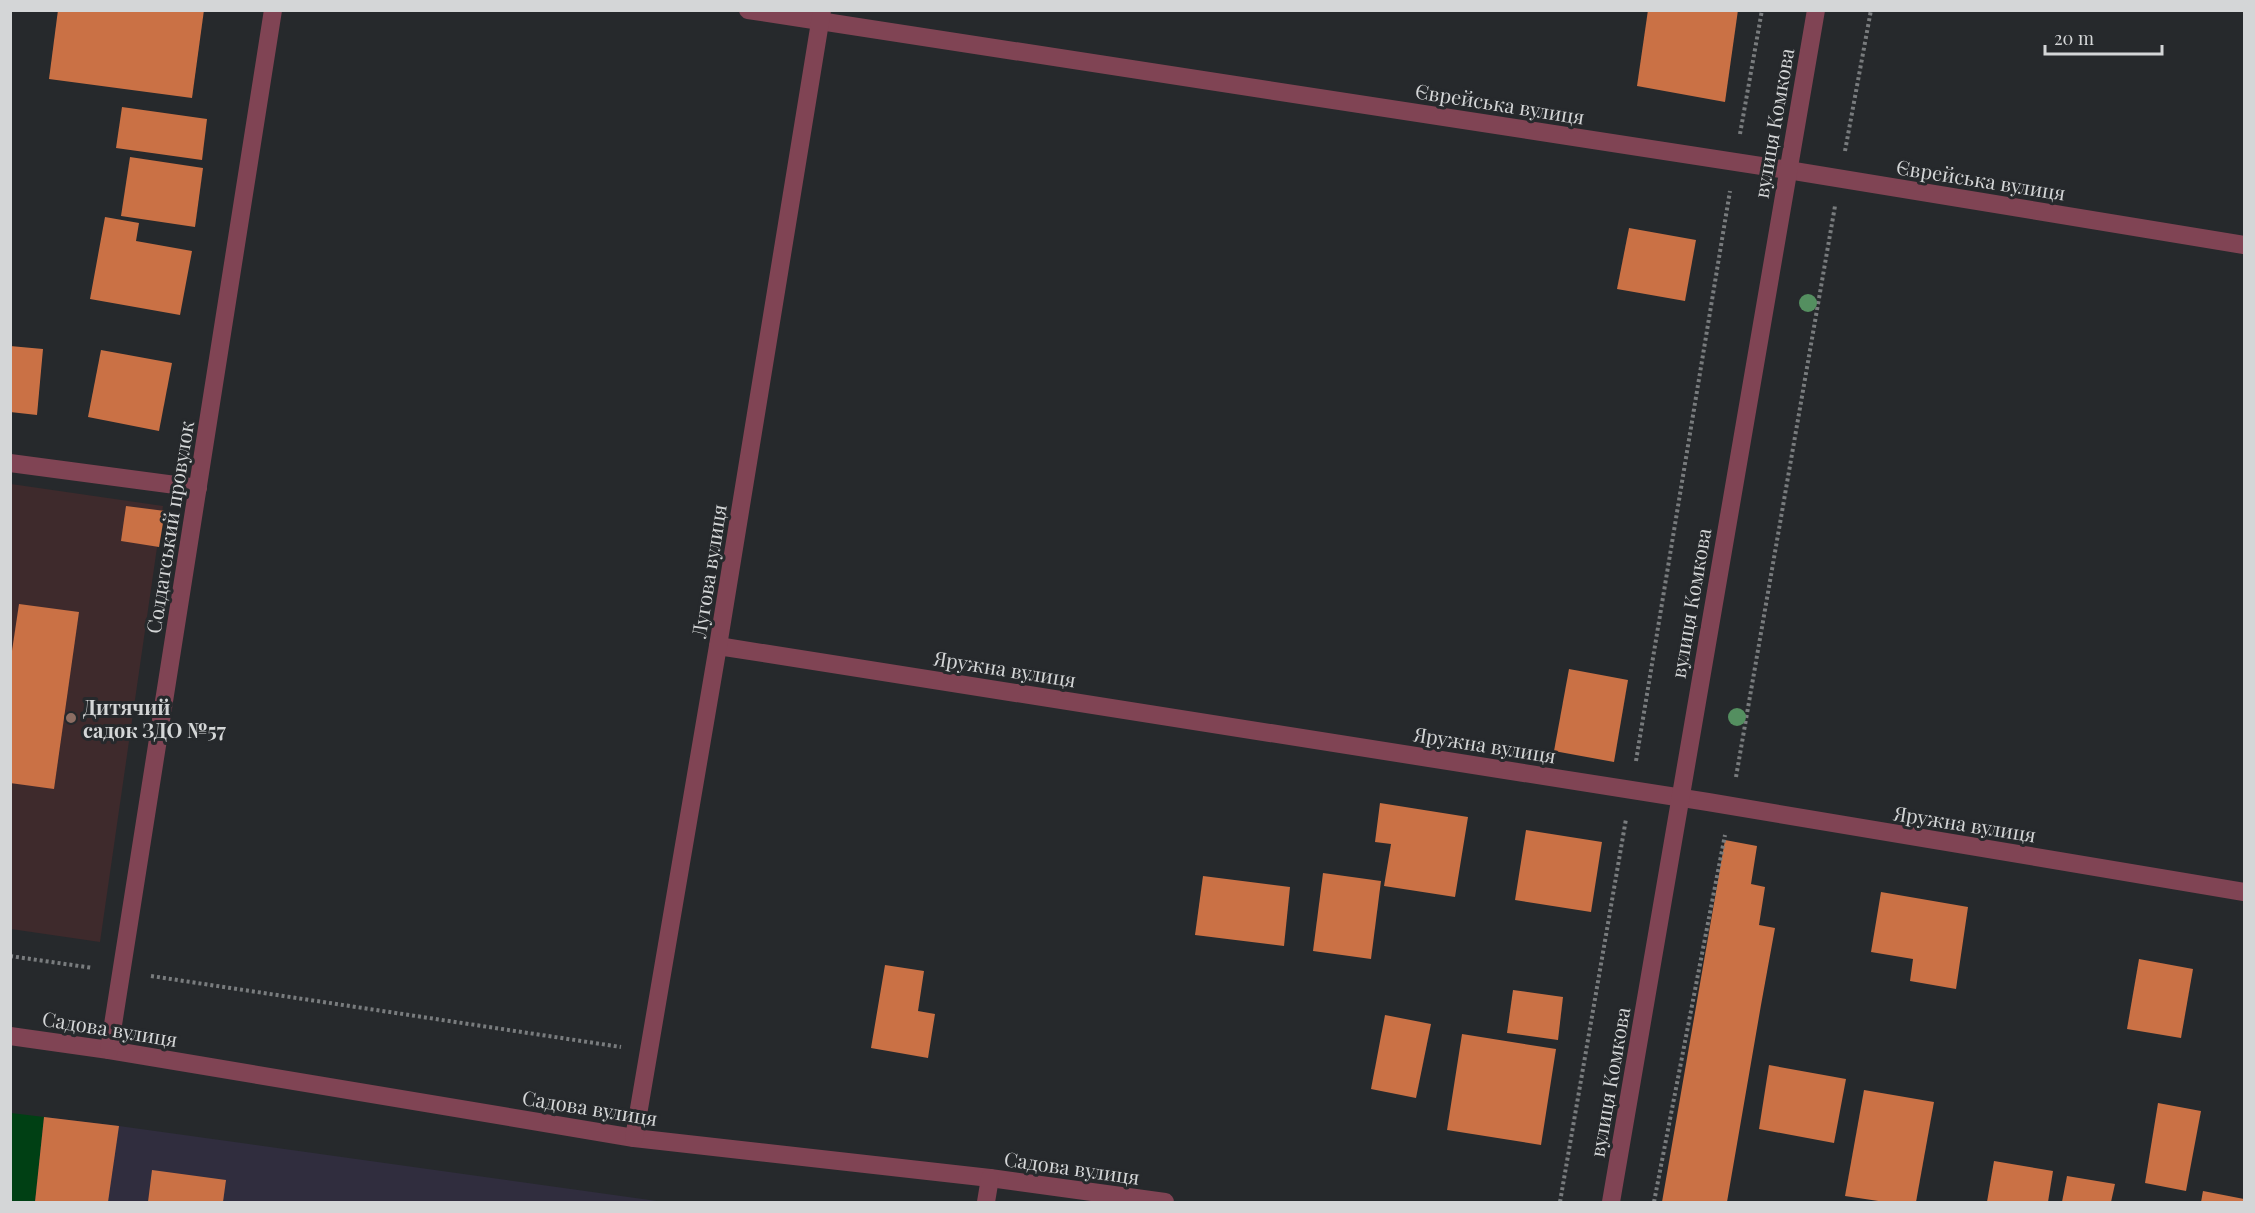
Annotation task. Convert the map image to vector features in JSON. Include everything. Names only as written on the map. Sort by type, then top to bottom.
[{"type":"street","name":"Солдатський провулок","points":[[109,1050],[273,10]]},
{"type":"street","name":"Єврейська вулиця","points":[[748,10],[821,16],[2244,244]]},
{"type":"street","name":"вулиця Комкова","points":[[1611,1203],[1816,10]]},
{"type":"street","name":"Лугова вулиця","points":[[634,1138],[718,646],[821,16]]},
{"type":"street","points":[[10,464],[198,488]]},
{"type":"street","name":"Яружна вулиця","points":[[718,646],[1631,790],[2244,892]]},
{"type":"street","name":"Садова вулиця","points":[[10,1036],[109,1050],[634,1138],[990,1178],[1165,1203]]},
{"type":"street","points":[[987,1203],[990,1178]]},
{"type":"path","points":[[1560,1203],[1762,10]]},
{"type":"path","points":[[1654,1203],[1731,807],[1870,10]]},
{"type":"path","points":[[10,956],[649,1051]]},
{"type":"shaded area","name":"Дитячий садок ЗДО №57","points":[[11,484],[163,506],[100,942],[11,929]]},
{"type":"shaded area","points":[[44,1117],[119,1126],[664,1202],[35,1202]]},
{"type":"green space","points":[[11,1113],[44,1117],[35,1202],[11,1202]]},
{"type":"building","points":[[58,10],[204,10],[192,98],[49,79]]},
{"type":"building","points":[[1648,10],[1738,10],[1725,102],[1637,86]]},
{"type":"building","points":[[122,107],[207,119],[202,160],[116,148]]},
{"type":"building","points":[[130,157],[203,168],[195,227],[121,216]]},
{"type":"building","points":[[105,217],[139,223],[136,241],[192,251],[180,315],[90,299]]},
{"type":"building","points":[[1629,228],[1696,240],[1685,301],[1617,289]]},
{"type":"building","points":[[10,346],[43,349],[37,415],[10,412]]},
{"type":"building","points":[[101,350],[172,363],[159,431],[88,417]]},
{"type":"building","points":[[126,506],[165,511],[159,547],[121,541]]},
{"type":"building","points":[[19,604],[79,612],[54,789],[10,783],[10,664]]},
{"type":"building","points":[[1569,669],[1628,680],[1614,762],[1554,751]]},
{"type":"building","points":[[1380,803],[1468,817],[1455,897],[1384,886],[1391,844],[1375,842]]},
{"type":"building","points":[[1526,830],[1602,842],[1591,912],[1515,900]]},
{"type":"building","points":[[1725,840],[1757,846],[1751,884],[1765,887],[1759,925],[1775,928],[1727,1202],[1662,1202]]},
{"type":"building","points":[[1323,873],[1381,881],[1371,959],[1313,951]]},
{"type":"building","points":[[1203,876],[1290,887],[1284,946],[1195,935]]},
{"type":"building","points":[[1881,892],[1968,907],[1956,989],[1910,981],[1913,959],[1871,952]]},
{"type":"building","points":[[2139,959],[2193,969],[2181,1038],[2127,1029]]},
{"type":"building","points":[[885,965],[924,971],[918,1011],[935,1014],[928,1058],[871,1048]]},
{"type":"building","points":[[1513,990],[1563,997],[1558,1040],[1507,1033]]},
{"type":"building","points":[[1385,1015],[1431,1024],[1416,1098],[1371,1089]]},
{"type":"building","points":[[1462,1034],[1556,1049],[1541,1145],[1447,1130]]},
{"type":"building","points":[[1769,1065],[1846,1079],[1834,1143],[1759,1129]]},
{"type":"building","points":[[1864,1090],[1934,1102],[1916,1202],[1885,1202],[1845,1196]]},
{"type":"building","points":[[2158,1103],[2201,1111],[2186,1191],[2145,1183]]},
{"type":"building","points":[[44,1117],[119,1126],[108,1202],[35,1202]]},
{"type":"building","points":[[1994,1161],[2053,1171],[2048,1202],[1987,1202]]},
{"type":"building","points":[[152,1170],[226,1180],[223,1202],[148,1202]]},
{"type":"building","points":[[2067,1176],[2115,1184],[2111,1202],[2062,1202]]},
{"type":"building","points":[[2203,1191],[2244,1199],[2244,1202],[2201,1202]]},
{"type":"place","name":"Дитячий садок ЗДО №57","points":[[71,718]]}]
